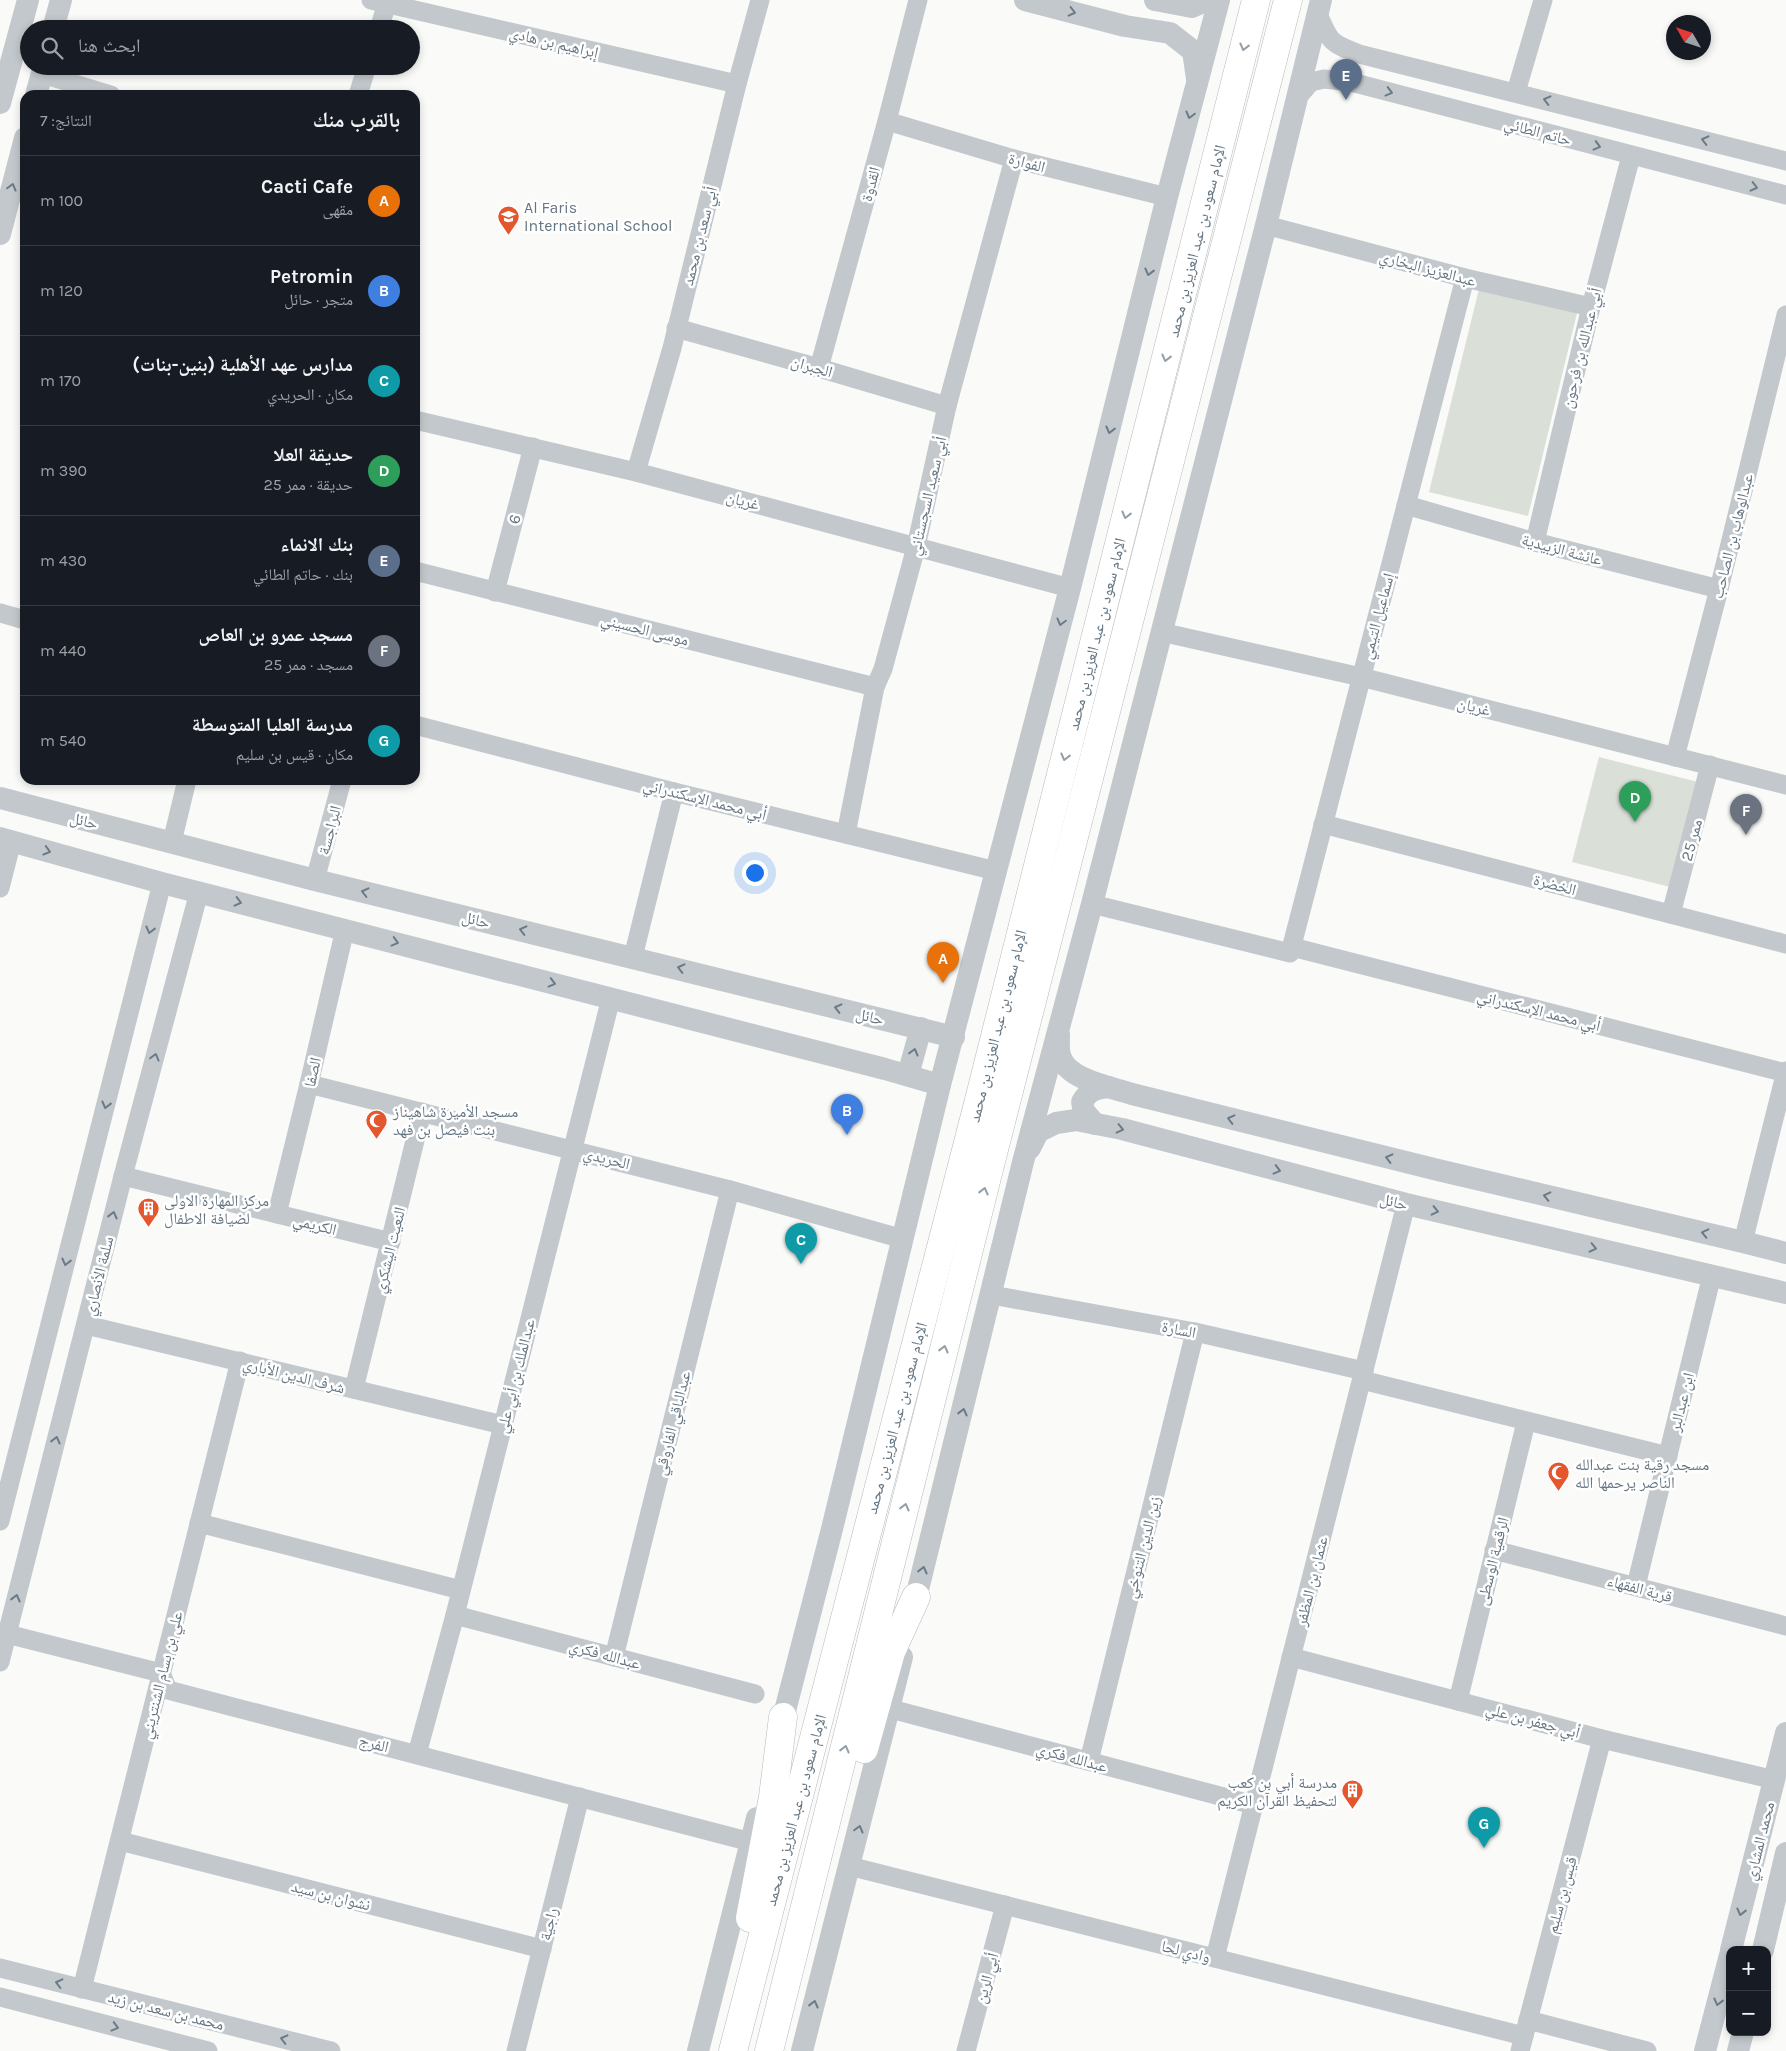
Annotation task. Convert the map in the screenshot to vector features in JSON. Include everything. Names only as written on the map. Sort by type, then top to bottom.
[{"type":"main road","name":"الإمام سعود بن عبد العزيز بن محمد","points":[[733,2051],[977,1108],[1256,0]]},
{"type":"main road","name":"الإمام سعود بن عبد العزيز بن محمد","points":[[768,2051],[990,1165],[1288,0]]},
{"type":"main road","points":[[803,1917],[843,1822],[891,1652],[916,1597]]},
{"type":"main road","points":[[741,2018],[747,1930],[772,1797],[783,1717]]},
{"type":"street","points":[[23,20],[28,0]]},
{"type":"street","points":[[55,20],[61,0]]},
{"type":"street","name":"أبي سعد بن محمد","points":[[636,472],[676,328],[760,0]]},
{"type":"street","name":"القدوة","points":[[819,368],[918,0]]},
{"type":"street","points":[[1024,0],[1126,26],[1170,33],[1193,51],[1198,84]]},
{"type":"street","points":[[1155,0],[1192,7],[1208,0]]},
{"type":"street","name":"الإمام سعود بن عبد العزيز بن محمد","points":[[698,2051],[903,1239],[940,1085],[1070,588],[1219,0]]},
{"type":"street","points":[[1516,92],[1543,0]]},
{"type":"street","points":[[380,20],[382,1]]},
{"type":"street","name":"إبراهيم بن هادي","points":[[382,1],[737,84]]},
{"type":"street","points":[[802,2051],[891,1709],[916,1597],[992,1295],[1023,1162],[1092,904],[1320,7]]},
{"type":"street","name":"حاتم الطائي","points":[[1320,7],[1327,36],[1335,45],[1359,54],[1786,161]]},
{"type":"street","points":[[0,103],[20,29]]},
{"type":"street","points":[[1351,82],[1348,77],[1347,66],[1352,56],[1359,54]]},
{"type":"street","points":[[360,90],[364,75]]},
{"type":"street","points":[[40,78],[90,90]]},
{"type":"street","name":"حاتم الطائي","points":[[1296,98],[1311,82],[1324,79],[1351,82],[1786,195]]},
{"type":"street","name":"الفوارة","points":[[887,121],[1014,159],[1168,197]]},
{"type":"street","name":"أبي عبدالله بن فرحون","points":[[1535,542],[1591,307],[1631,156]]},
{"type":"street","points":[[0,234],[20,157]]},
{"type":"street","name":"أبي سعيد السجستاني","points":[[846,834],[875,687],[883,669],[916,547],[947,406],[1014,159]]},
{"type":"street","name":"عبدالعزيز البخاري","points":[[1266,225],[1465,278],[1591,307]]},
{"type":"street","name":"إسماعيل التيمي","points":[[1291,950],[1465,278]]},
{"type":"street","name":"عبدالوهاب بن الصاحب","points":[[1674,757],[1780,367],[1786,315]]},
{"type":"street","name":"الجبران","points":[[676,328],[947,406]]},
{"type":"street","name":"غريان","points":[[420,421],[636,472],[1070,588]]},
{"type":"street","name":"6","points":[[495,592],[533,447]]},
{"type":"street","name":"عائشة الزبيدية","points":[[1406,504],[1535,542],[1719,590]]},
{"type":"street","name":"موسى الحسيني","points":[[420,572],[875,687]]},
{"type":"street","points":[[0,613],[20,619]]},
{"type":"street","name":"غريان","points":[[1161,632],[1361,677],[1786,785]]},
{"type":"street","name":"أبي محمد الإسكندراني","points":[[420,726],[674,792],[996,871]]},
{"type":"street","name":"ممر 25","points":[[1671,914],[1710,765]]},
{"type":"street","points":[[172,842],[186,785]]},
{"type":"street","name":"البراجسة","points":[[315,880],[341,785]]},
{"type":"street","points":[[633,956],[674,792]]},
{"type":"street","name":"حائل","points":[[0,798],[315,880],[633,956],[954,1037]]},
{"type":"street","name":"الخضرة","points":[[1323,824],[1786,944]]},
{"type":"street","points":[[0,888],[6,839],[162,883],[908,1075],[940,1085]]},
{"type":"street","points":[[0,1521],[5,1485],[162,883]]},
{"type":"street","name":"سلمة الأنصاري","points":[[0,1662],[123,1176],[199,892]]},
{"type":"street","name":"أبي محمد الإسكندراني","points":[[1092,904],[1291,950],[1786,1072]]},
{"type":"street","name":"الصفا","points":[[276,1214],[345,929]]},
{"type":"street","name":"عبدالملك بن أبي علي","points":[[417,1754],[462,1590],[611,998]]},
{"type":"street","points":[[908,1075],[920,1028]]},
{"type":"street","points":[[1058,1028],[1061,1058],[1071,1072],[1108,1087],[1438,1170],[1786,1253]]},
{"type":"street","points":[[1743,1242],[1786,1072]]},
{"type":"street","name":"الحريدي","points":[[309,1084],[730,1190],[903,1239]]},
{"type":"street","points":[[1095,1124],[1084,1111],[1082,1102],[1086,1095],[1096,1088],[1108,1087]]},
{"type":"street","name":"النعيت اليشكري","points":[[354,1389],[422,1112]]},
{"type":"street","name":"حائل","points":[[1023,1162],[1038,1132],[1056,1122],[1076,1120],[1406,1204],[1786,1293]]},
{"type":"street","name":"الكريمي","points":[[123,1176],[391,1242]]},
{"type":"street","name":"عبدالباقي الفاروقي","points":[[614,1656],[730,1190]]},
{"type":"street","name":"عثمان بن المظفر","points":[[1215,1958],[1406,1204]]},
{"type":"street","name":"ابن عبدالبر","points":[[1636,1586],[1712,1275]]},
{"type":"street","name":"السارة","points":[[992,1295],[1195,1332],[1363,1376],[1526,1422],[1668,1456]]},
{"type":"street","name":"شرف الدين الأباري","points":[[86,1324],[503,1425]]},
{"type":"street","name":"زين الدين التنوخي","points":[[1089,1761],[1195,1332]]},
{"type":"street","name":"علي بن بسام الشنتريني","points":[[82,1989],[240,1362]]},
{"type":"street","name":"الرقمية الوسطى","points":[[1458,1701],[1526,1422]]},
{"type":"street","points":[[199,1523],[462,1590]]},
{"type":"street","name":"قرية الفقهاء","points":[[1494,1550],[1786,1626]]},
{"type":"street","name":"عبدالله فكري","points":[[455,1615],[755,1694]]},
{"type":"street","points":[[7,1634],[162,1673]]},
{"type":"street","name":"أبي جعفر بن علي","points":[[1291,1657],[1602,1739],[1780,1781]]},
{"type":"street","name":"الفرج","points":[[162,1673],[168,1690],[751,1842]]},
{"type":"street","name":"عبدالله فكري","points":[[891,1709],[1254,1805]]},
{"type":"street","name":"محمد المشاري","points":[[1732,1946],[1780,1781],[1786,1733]]},
{"type":"street","name":"قيس بن سليم","points":[[1524,2036],[1602,1739]]},
{"type":"street","name":"راجية","points":[[516,2051],[580,1797]]},
{"type":"street","name":"نشوان بن سيد","points":[[120,1841],[542,1949]]},
{"type":"street","name":"محمد المشاري","points":[[1764,1946],[1786,1853]]},
{"type":"street","name":"وادي لحا","points":[[849,1866],[1524,2036],[1648,2051]]},
{"type":"street","name":"أبي الرين","points":[[967,2051],[1005,1905]]},
{"type":"street","name":"محمد بن سعد بن زيد","points":[[0,1968],[331,2051]]},
{"type":"street","points":[[1705,2051],[1726,1970]]},
{"type":"street","name":"محمد بن سعد بن زيد","points":[[0,1997],[208,2051]]},
{"type":"street","points":[[1738,2051],[1742,2036]]},
{"type":"shaded area","points":[[1479,289],[1577,313],[1528,516],[1429,492]]},
{"type":"shaded area","points":[[1599,757],[1698,782],[1670,887],[1572,862]]},
{"type":"place","name":"بنك الانماء","points":[[1346,100]]},
{"type":"place","name":"Al Faris International School","points":[[508,235]]},
{"type":"place","name":"حديقة العلا","points":[[1635,822]]},
{"type":"place","name":"مسجد عمرو بن العاص","points":[[1746,835]]},
{"type":"place","name":"Cacti Cafe","points":[[943,983]]},
{"type":"place","name":"Petromin","points":[[847,1135]]},
{"type":"place","name":"مسجد الأميرة شاهيناز بنت فيصل بن فهد","points":[[377,1139]]},
{"type":"place","name":"مركز المهارة الاولى لضيافة الاطفال","points":[[148,1228]]},
{"type":"place","name":"مدارس عهد الأهلية (بنين-بنات)","points":[[801,1264]]},
{"type":"place","name":"مسجد رقية بنت عبدالله الناصر يرحمها الله","points":[[1559,1492]]},
{"type":"place","name":"مدرسة أبي بن كعب لتحفيظ القرآن الكريم","points":[[1353,1810]]},
{"type":"place","name":"مدرسة العليا المتوسطة","points":[[1484,1848]]}]
